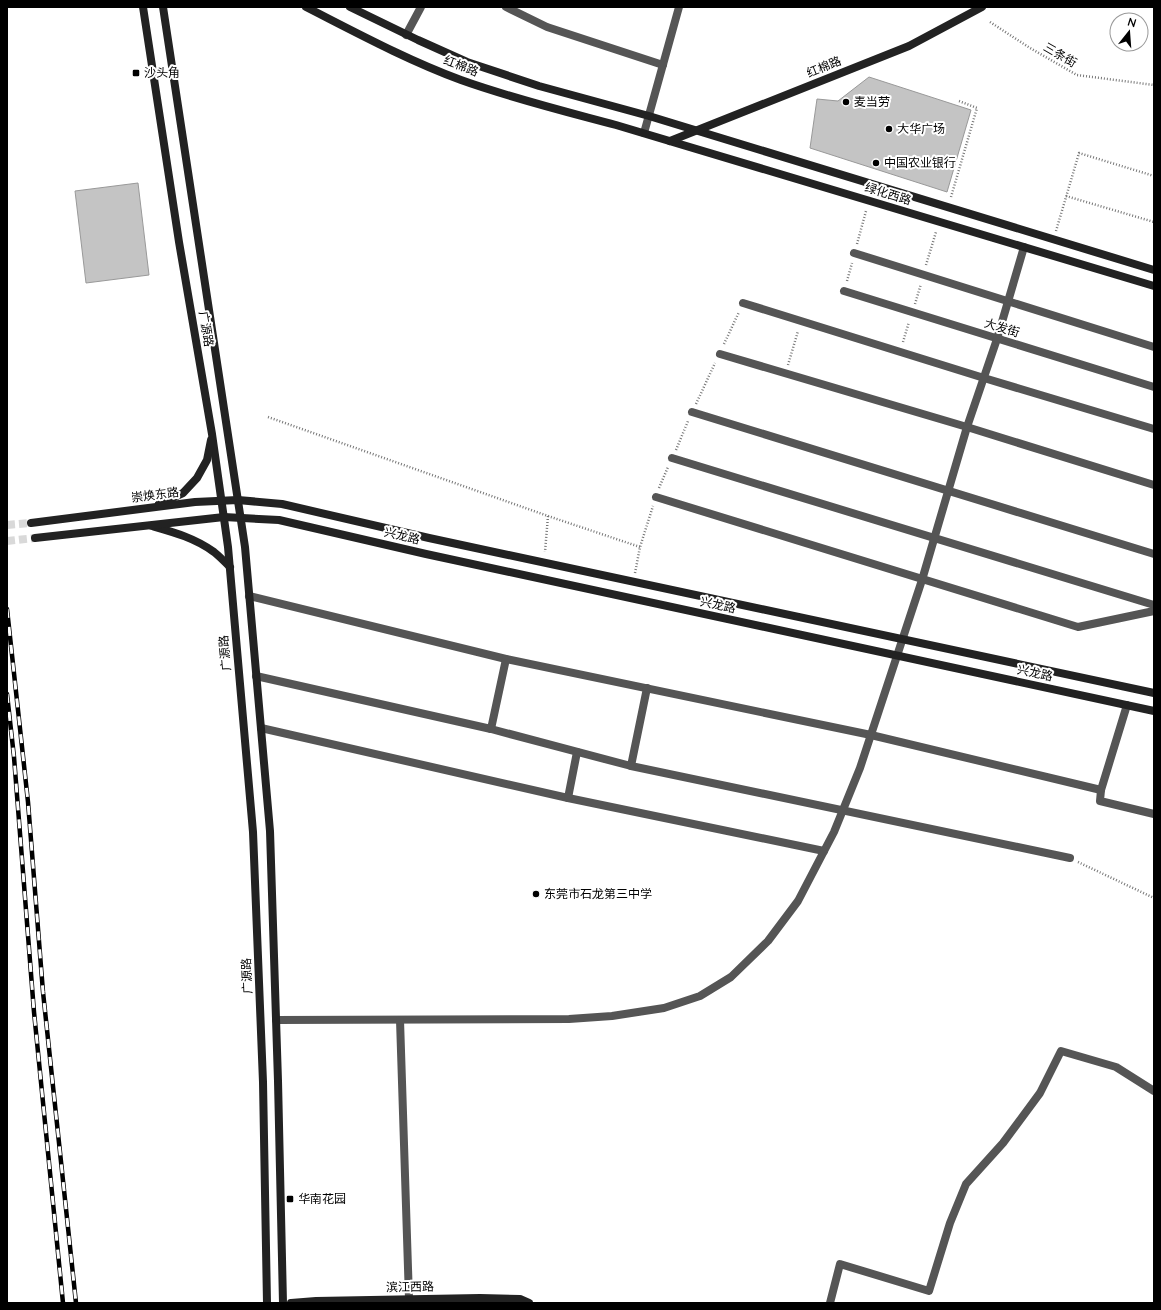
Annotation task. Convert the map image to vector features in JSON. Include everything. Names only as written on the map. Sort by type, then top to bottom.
[{"type":"main road","name":"广源路","points":[[143,7],[179,242],[212,434],[230,567],[253,832],[263,1082],[267,1303]]},
{"type":"main road","name":"广源路","points":[[163,7],[245,547],[270,831],[283,1303]]},
{"type":"main road","name":"红棉路","points":[[306,7],[408,58],[461,80],[616,125]]},
{"type":"main road","name":"红棉路","points":[[350,7],[406,35],[467,62],[539,86],[621,108]]},
{"type":"main road","name":"红棉路","points":[[670,141],[909,46],[982,7]]},
{"type":"main road","name":"绿化西路","points":[[621,108],[1154,270]]},
{"type":"main road","name":"绿化西路","points":[[616,125],[1154,286]]},
{"type":"main road","points":[[151,508],[184,493],[197,478],[207,460],[212,434]]},
{"type":"main road","name":"崇焕东路","points":[[31,523],[222,500],[282,504]]},
{"type":"main road","name":"兴龙路","points":[[282,504],[632,582],[1154,693]]},
{"type":"main road","points":[[35,538],[224,516],[241,517]]},
{"type":"main road","name":"兴龙路","points":[[241,517],[279,520],[434,556],[1154,710]]},
{"type":"main road","points":[[148,525],[176,533],[200,543],[214,552],[230,567]]},
{"type":"main road","name":"滨江西路","points":[[291,1303],[316,1301],[480,1298],[520,1299],[529,1303]]},
{"type":"street","points":[[406,35],[421,7]]},
{"type":"street","points":[[506,7],[547,27],[663,65]]},
{"type":"street","points":[[644,134],[679,7]]},
{"type":"street","points":[[276,1020],[569,1019],[612,1016],[664,1008],[700,996],[731,977],[768,941],[798,901],[834,832],[871,735],[901,639],[922,580],[948,491],[1009,301],[1024,247]]},
{"type":"street","points":[[854,253],[1154,347]]},
{"type":"street","name":"大发街","points":[[844,291],[1154,387]]},
{"type":"street","points":[[743,303],[1154,429]]},
{"type":"street","points":[[720,354],[968,427],[1154,485]]},
{"type":"street","points":[[692,412],[1154,554]]},
{"type":"street","points":[[672,458],[1154,605]]},
{"type":"street","points":[[656,497],[1078,627],[1154,611]]},
{"type":"street","points":[[249,596],[506,658],[871,735],[1101,790]]},
{"type":"street","points":[[490,729],[506,658]]},
{"type":"street","points":[[256,676],[490,729],[631,766],[1070,858]]},
{"type":"street","points":[[631,766],[647,688]]},
{"type":"street","points":[[1127,705],[1101,790],[1100,801],[1154,814]]},
{"type":"street","points":[[261,728],[568,798],[824,851]]},
{"type":"street","points":[[568,798],[577,752]]},
{"type":"street","points":[[400,1020],[409,1299]]},
{"type":"street","points":[[830,1303],[840,1264],[929,1291],[950,1222],[966,1184],[1003,1143],[1040,1093],[1062,1051],[1116,1067],[1154,1092]]},
{"type":"path","name":"三条街","points":[[990,22],[1030,48],[1077,75],[1154,85]]},
{"type":"path","points":[[948,207],[978,108],[959,101]]},
{"type":"path","points":[[1054,239],[1079,153],[1154,176]]},
{"type":"path","points":[[1066,196],[1154,222]]},
{"type":"path","points":[[900,352],[939,222]]},
{"type":"path","points":[[632,582],[640,547],[656,497],[692,412],[743,303]]},
{"type":"path","points":[[786,374],[801,321]]},
{"type":"path","points":[[268,417],[640,547]]},
{"type":"path","points":[[544,562],[548,516]]},
{"type":"path","points":[[1070,858],[1154,898]]},
{"type":"building","name":"大华广场","points":[[869,77],[971,110],[947,192],[810,148],[817,99],[838,101]]},
{"type":"building","points":[[138,183],[149,275],[86,283],[75,191]]},
{"type":"tunnel","points":[[7,525],[31,523]]},
{"type":"tunnel","points":[[7,541],[35,538]]},
{"type":"railway","points":[[7,609],[28,802],[43,992],[76,1303]]},
{"type":"railway","points":[[7,694],[14,757],[34,1012],[63,1303]]},
{"type":"place","name":"沙头角","points":[[136,73]]},
{"type":"place","name":"麦当劳","points":[[846,102]]},
{"type":"place","name":"大华广场","points":[[889,129]]},
{"type":"place","name":"中国农业银行","points":[[876,163]]},
{"type":"place","name":"东莞市石龙第三中学","points":[[536,894]]},
{"type":"place","name":"华南花园","points":[[290,1199]]}]
